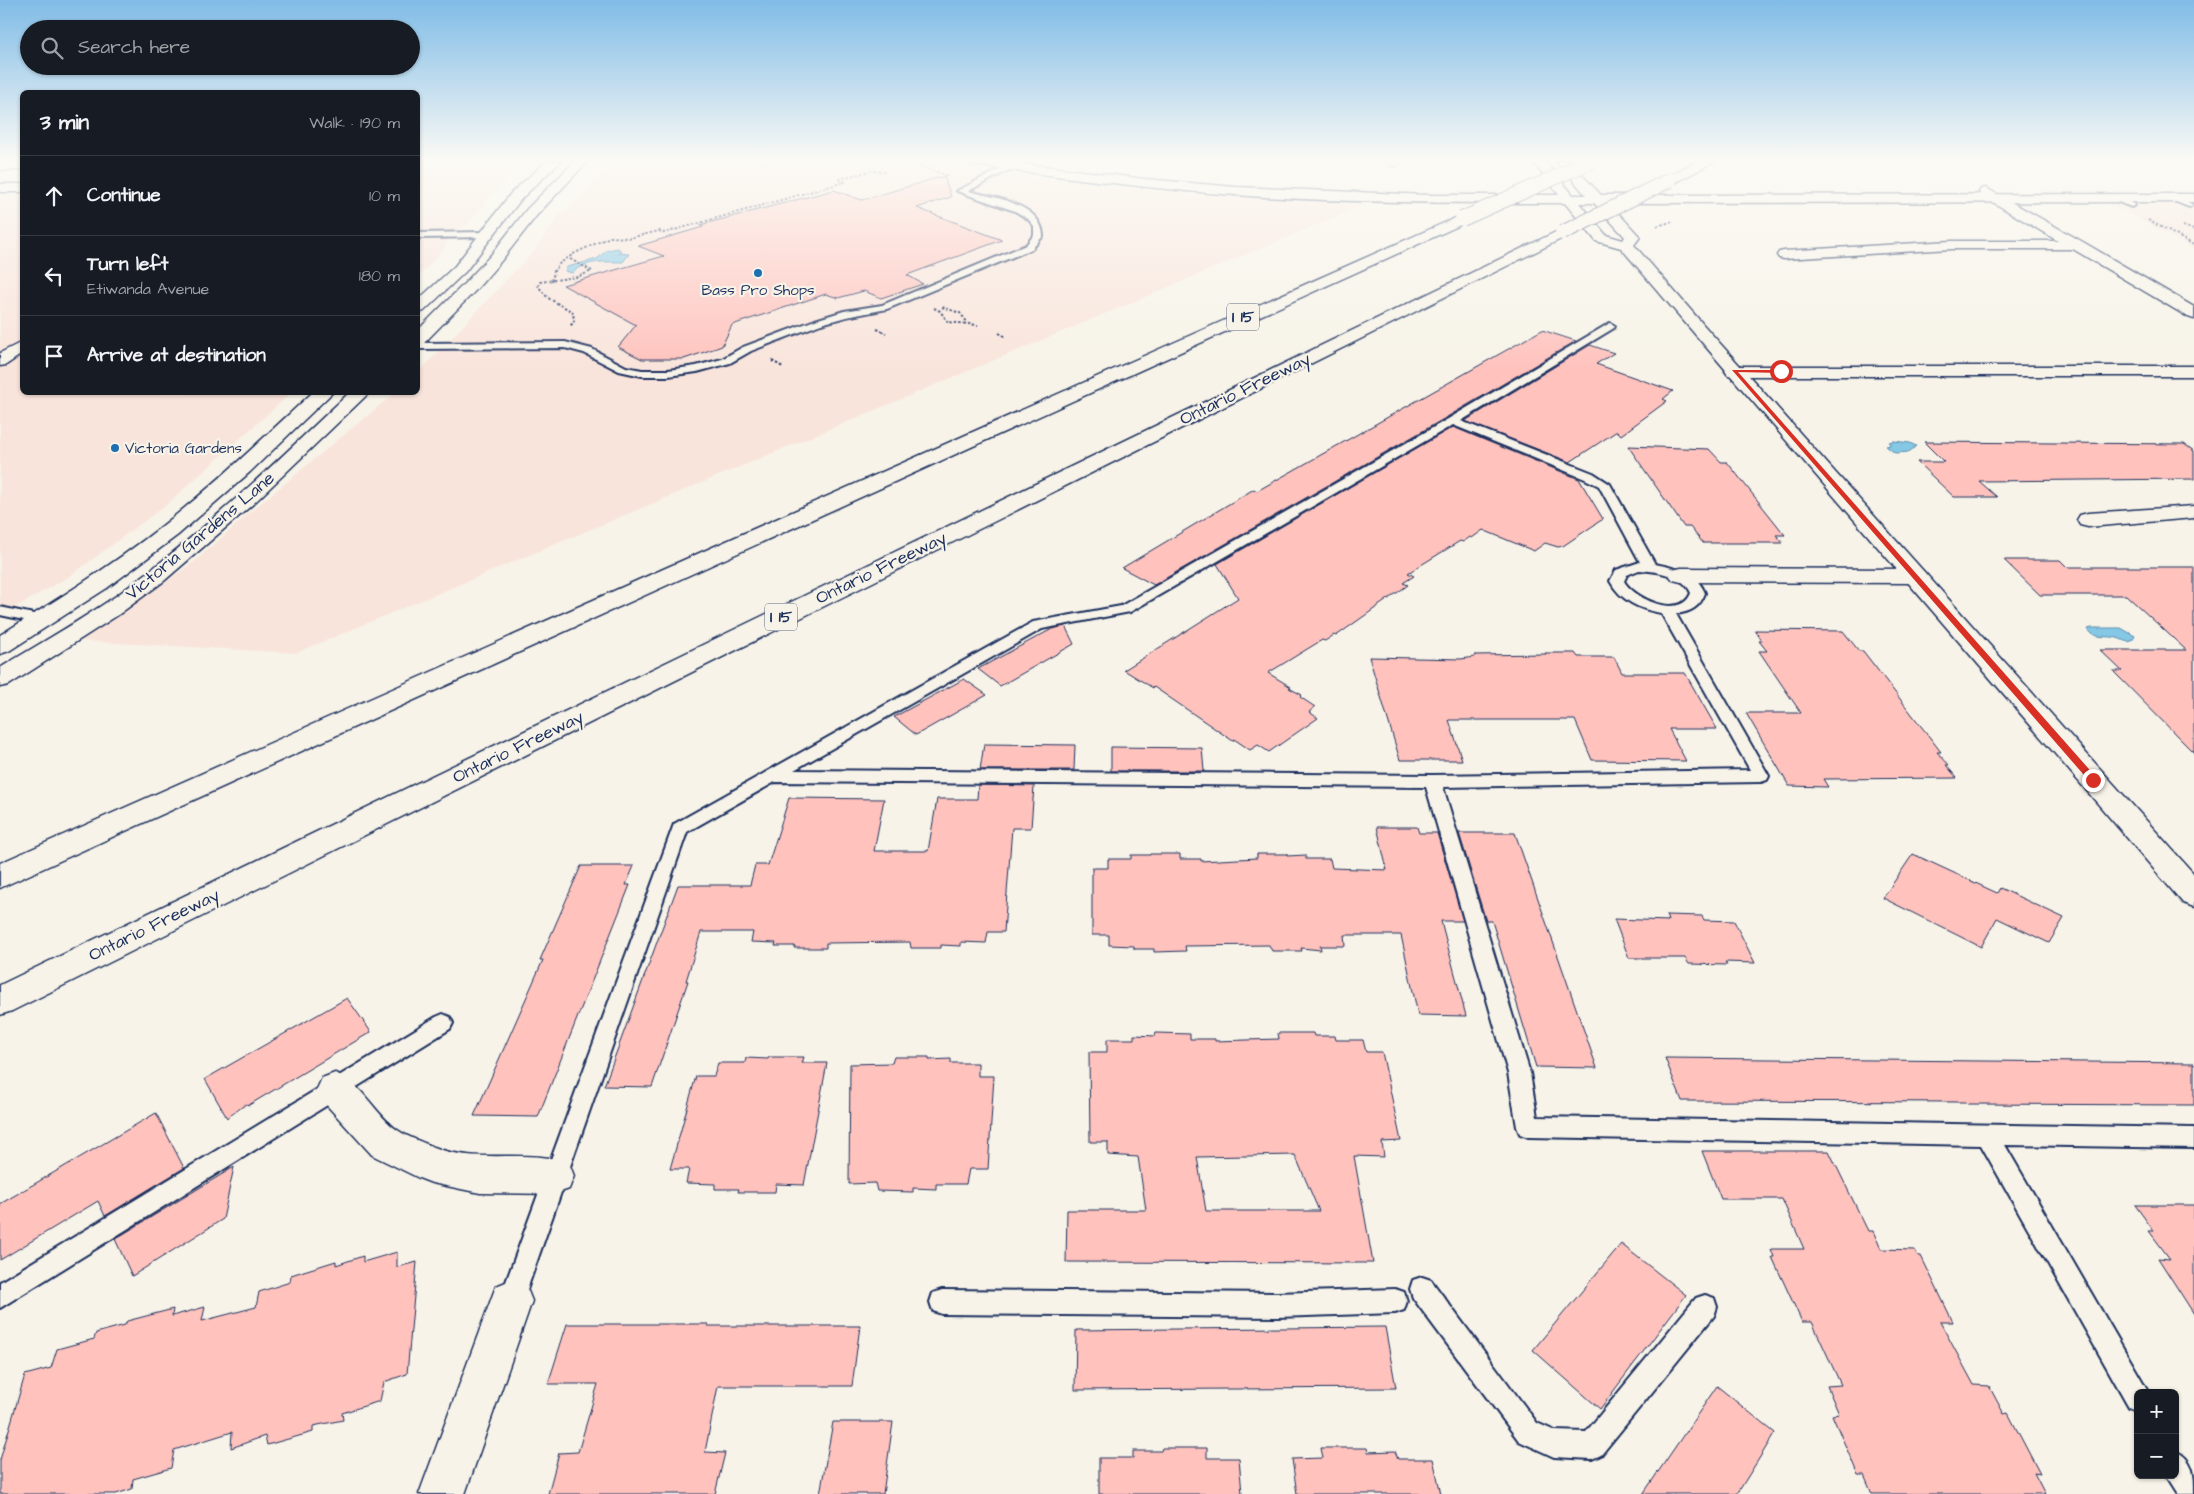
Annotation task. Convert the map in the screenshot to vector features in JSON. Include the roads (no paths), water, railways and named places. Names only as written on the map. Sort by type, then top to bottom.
[{"type":"main road","points":[[420,306],[460,269],[489,231]]},
{"type":"main road","points":[[420,337],[470,288],[517,231]]},
{"type":"main road","name":"I 15","points":[[0,876],[1436,231]]},
{"type":"main road","name":"Ontario Freeway","points":[[0,1001],[1567,231]]},
{"type":"main road","points":[[1595,231],[1601,238],[1626,245],[1734,371],[2194,895]]},
{"type":"main road","points":[[1626,245],[1633,237],[1627,231]]},
{"type":"main road","points":[[2053,231],[2194,314]]},
{"type":"main road","points":[[1784,255],[1951,245],[2078,245]]},
{"type":"main road","points":[[0,344],[20,346]]},
{"type":"main road","points":[[0,362],[20,347]]},
{"type":"main road","points":[[1734,371],[2194,372]]},
{"type":"main road","name":"Victoria Gardens Lane","points":[[0,646],[43,620],[136,556],[193,513],[321,395]]},
{"type":"main road","name":"Victoria Gardens Lane","points":[[0,679],[124,600],[181,556],[249,497],[358,395]]},
{"type":"main road","points":[[2088,520],[2194,512]]},
{"type":"main road","points":[[1681,575],[1923,585]]},
{"type":"main road","points":[[1697,593],[1923,585]]},
{"type":"main road","points":[[0,664],[47,633],[52,625],[43,620]]},
{"type":"main road","points":[[335,1090],[385,1144],[432,1165],[480,1175],[555,1176]]},
{"type":"main road","points":[[442,1494],[511,1301]]},
{"type":"lane","points":[[420,346],[565,345],[588,351],[623,369],[642,373],[668,373],[697,369],[726,361],[747,349],[818,322],[844,314],[884,307],[1029,247],[1038,240],[1040,231]]},
{"type":"lane","points":[[420,236],[486,235]]},
{"type":"lane","points":[[511,1301],[680,828],[1038,625],[1125,609],[1452,421],[1610,326]]},
{"type":"lane","points":[[1452,421],[1589,476],[1604,484],[1649,566]]},
{"type":"lane","points":[[1638,566],[1660,568],[1681,575],[1689,581],[1697,593],[1696,600],[1690,606],[1666,609],[1638,602],[1624,594],[1619,588],[1617,581],[1622,571],[1638,566]]},
{"type":"lane","points":[[770,776],[1432,781],[1762,776],[1666,609]]},
{"type":"lane","points":[[0,611],[43,620]]},
{"type":"lane","points":[[1432,781],[1519,1072],[1528,1127],[2194,1138]]},
{"type":"lane","points":[[0,1296],[443,1024]]},
{"type":"lane","points":[[1987,1135],[2134,1391]]},
{"type":"lane","points":[[1422,1289],[1528,1432],[1554,1444],[1592,1446],[1705,1307]]},
{"type":"lane","points":[[942,1302],[1277,1305],[1395,1301]]},
{"type":"lane","points":[[2179,1471],[2192,1494]]},
{"type":"water","points":[[618,248],[621,251],[618,253],[629,254],[623,262],[589,264],[572,273],[565,271],[567,267],[597,259],[607,250]]},
{"type":"water","points":[[1889,442],[1910,443],[1916,446],[1909,452],[1895,453],[1886,446],[1890,445]]},
{"type":"water","points":[[2121,628],[2135,636],[2132,641],[2126,641],[2113,637],[2094,635],[2088,629]]},
{"type":"place","name":"Bass Pro Shops","points":[[758,273]]},
{"type":"place","name":"Victoria Gardens","points":[[115,448]]}]
